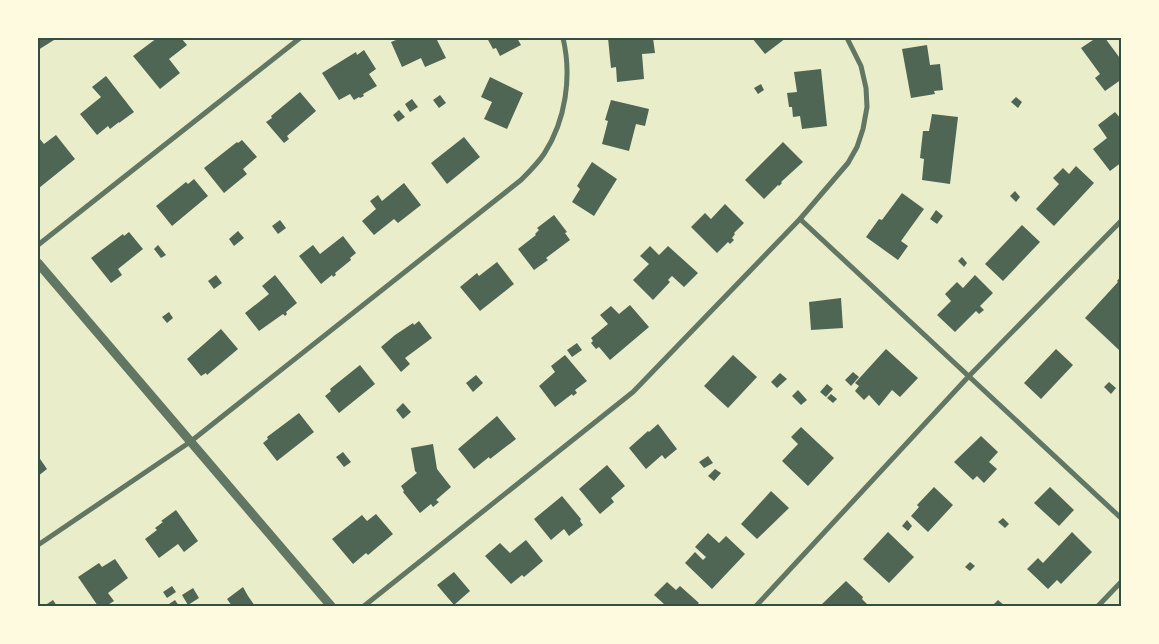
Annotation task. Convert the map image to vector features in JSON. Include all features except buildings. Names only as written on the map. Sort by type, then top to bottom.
[{"type":"street","points":[[38,245],[300,38]]},
{"type":"street","points":[[38,545],[190,442],[522,180],[544,154],[562,114],[567,89],[567,65],[563,38]]},
{"type":"street","points":[[364,606],[633,392],[800,219],[848,163],[857,147],[867,107],[866,88],[861,66],[847,38]]},
{"type":"street","points":[[800,219],[1122,519]]},
{"type":"street","points":[[756,606],[969,376],[1122,220]]},
{"type":"street","points":[[38,263],[331,606]]},
{"type":"street","points":[[1098,606],[1122,581]]}]
